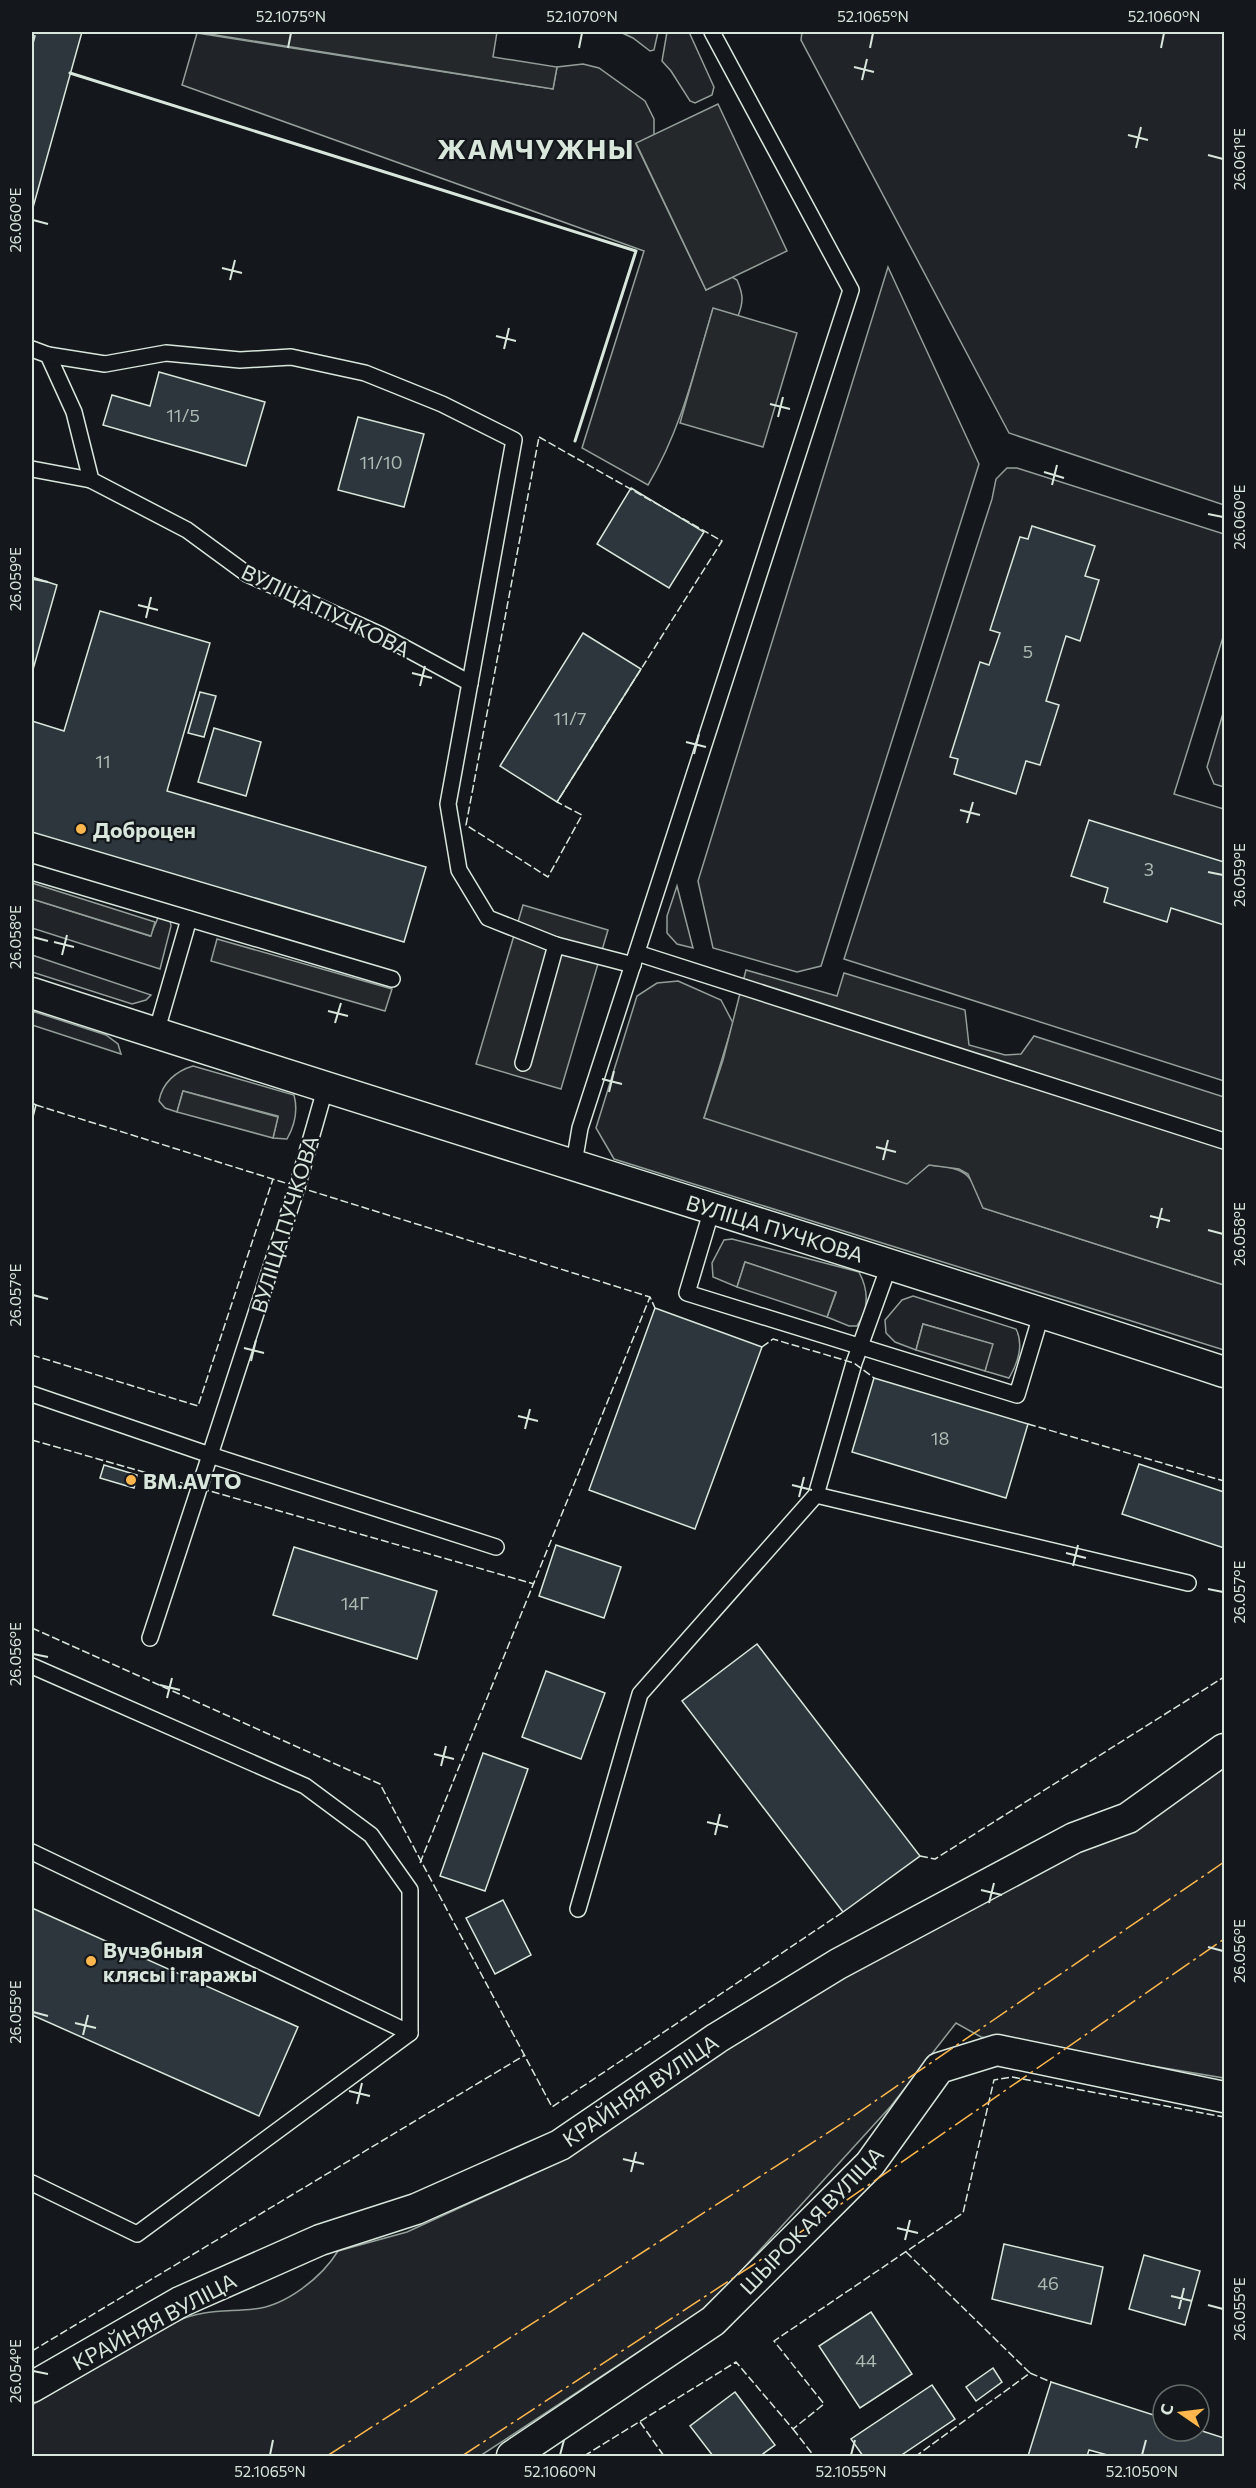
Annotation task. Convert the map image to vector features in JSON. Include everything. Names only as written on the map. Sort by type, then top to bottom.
[{"type":"street","name":"ВУЛІЦА ПУЧКОВА","points":[[32,993],[574,1163],[712,1209],[890,1263],[1224,1372]]},
{"type":"street","name":"КРАЙНЯЯ ВУЛІЦА","points":[[32,2386],[180,2302],[320,2240],[416,2209],[560,2145],[717,2038],[838,1964],[1074,1838],[1128,1818],[1224,1749]]},
{"type":"street","name":"ШЫРОКАЯ ВУЛІЦА","points":[[512,2457],[713,2321],[870,2164],[939,2068],[997,2050],[1224,2097]]},
{"type":"lane","points":[[574,1163],[580,1128],[851,290],[712,32]]},
{"type":"lane","points":[[32,349],[48,355],[105,364],[166,353],[240,360],[291,357],[365,373],[442,404],[514,440],[448,804],[459,870],[488,918],[556,945],[635,959],[1224,1141]]},
{"type":"lane","points":[[48,355],[74,412],[92,480]]},
{"type":"lane","name":"ВУЛІЦА ПУЧКОВА","points":[[32,469],[92,480],[187,530],[247,574],[381,635],[470,683]]},
{"type":"lane","points":[[32,872],[393,979]]},
{"type":"lane","points":[[156,1033],[189,919]]},
{"type":"lane","points":[[523,1063],[556,945]]},
{"type":"lane","name":"ВУЛІЦА ПУЧКОВА","points":[[150,1638],[297,1187],[326,1086]]},
{"type":"lane","points":[[712,1209],[687,1293],[860,1347],[1017,1395],[1042,1312]]},
{"type":"lane","points":[[578,1909],[640,1694],[816,1495],[860,1347],[890,1263]]},
{"type":"lane","points":[[32,1394],[210,1455],[496,1547]]},
{"type":"lane","points":[[816,1495],[1188,1583]]},
{"type":"lane","points":[[32,1666],[305,1786],[371,1834],[410,1890],[410,2033]]},
{"type":"lane","points":[[32,1852],[410,2033]]},
{"type":"lane","points":[[32,2183],[137,2234],[410,2033]]},
{"type":"shaded area","points":[[197,32],[497,32],[493,57],[557,67],[553,89]]},
{"type":"shaded area","points":[[620,32],[658,32],[654,50],[650,51],[633,38]]},
{"type":"shaded area","points":[[667,32],[689,32],[714,87],[712,95],[695,103],[690,101],[662,61]]},
{"type":"shaded area","points":[[802,32],[1224,32],[1224,505],[1009,433],[801,40]]},
{"type":"shaded area","points":[[197,33],[553,89],[557,67],[583,64],[599,68],[645,101],[654,119],[654,135],[636,144],[706,290],[732,277],[737,280],[742,298],[738,316],[713,309],[670,443],[648,485],[582,448],[644,251],[182,85]]},
{"type":"shaded area","points":[[718,104],[787,251],[706,290],[636,143]]},
{"type":"shaded area","points":[[888,267],[979,464],[821,966],[797,972],[713,948],[698,881]]},
{"type":"shaded area","points":[[713,308],[797,333],[763,447],[680,423]]},
{"type":"shaded area","points":[[1007,468],[1017,468],[1224,534],[1224,634],[1174,794],[1224,809],[1224,1081],[844,959],[992,499],[996,479]]},
{"type":"shaded area","points":[[1224,710],[1224,787],[1214,784],[1207,767]]},
{"type":"shaded area","points":[[32,883],[155,922],[151,936],[32,899]]},
{"type":"shaded area","points":[[677,886],[693,948],[677,944],[667,933],[667,916]]},
{"type":"shaded area","points":[[32,899],[150,936],[158,918],[163,917],[170,920],[171,926],[160,969],[32,928]]},
{"type":"shaded area","points":[[523,905],[608,930],[561,1089],[476,1064]]},
{"type":"shaded area","points":[[217,939],[392,989],[385,1011],[211,961]]},
{"type":"shaded area","points":[[32,955],[151,995],[146,1000],[132,1004],[32,972]]},
{"type":"shaded area","points":[[746,970],[837,996],[844,973],[965,1010],[969,1045],[1005,1055],[1021,1054],[1034,1036],[1224,1097],[1224,1285],[983,1208],[968,1174],[959,1169],[929,1165],[907,1184],[704,1118],[723,1060]]},
{"type":"shaded area","points":[[678,981],[721,1000],[733,1023],[704,1118],[921,1171],[929,1165],[959,1170],[970,1179],[983,1208],[1224,1285],[1224,1350],[614,1159],[596,1128],[637,996],[657,983]]},
{"type":"shaded area","points":[[32,1011],[106,1035],[118,1044],[121,1054],[32,1025]]},
{"type":"shaded area","points":[[193,1066],[294,1095],[295,1117],[287,1139],[273,1138],[278,1116],[183,1091],[177,1112],[165,1108],[159,1101],[167,1083],[181,1071]]},
{"type":"shaded area","points":[[183,1091],[278,1117],[273,1138],[177,1112]]},
{"type":"shaded area","points":[[732,1239],[859,1272],[866,1293],[866,1306],[861,1320],[857,1326],[849,1326],[827,1317],[836,1293],[745,1262],[737,1287],[713,1277],[712,1263],[724,1240]]},
{"type":"shaded area","points":[[745,1262],[836,1292],[827,1317],[737,1287]]},
{"type":"shaded area","points":[[913,1296],[1016,1329],[1020,1341],[1019,1354],[1009,1378],[985,1371],[992,1344],[923,1324],[916,1350],[895,1342],[886,1333],[885,1320],[902,1300]]},
{"type":"shaded area","points":[[923,1324],[993,1344],[985,1371],[916,1350]]},
{"type":"shaded area","points":[[1224,1763],[1224,2078],[981,2037],[956,2023],[891,2106],[710,2305],[480,2456],[32,2456],[32,2405],[122,2351],[196,2314],[254,2309],[278,2302],[313,2280],[338,2251],[407,2232],[566,2159],[709,2059],[843,1977],[1079,1849],[1094,1847],[1132,1829]]},
{"type":"building","points":[[32,32],[82,32],[32,211],[32,47],[35,36]]},
{"type":"building","points":[[159,372],[265,402],[246,466],[103,425],[112,395],[150,406]]},
{"type":"building","points":[[358,417],[424,434],[404,507],[338,490]]},
{"type":"building","points":[[631,488],[704,532],[669,588],[597,544]]},
{"type":"building","points":[[1032,526],[1095,546],[1085,576],[1099,580],[1080,641],[1066,636],[1046,701],[1059,705],[1040,765],[1026,761],[1016,794],[954,774],[958,759],[950,757],[980,662],[989,665],[1000,633],[990,630],[1020,537],[1028,539]]},
{"type":"building","points":[[32,577],[57,585],[32,673]]},
{"type":"building","points":[[100,611],[210,643],[167,791],[426,867],[404,942],[32,832],[32,721],[64,731]]},
{"type":"building","points":[[583,633],[641,669],[557,802],[500,766]]},
{"type":"building","points":[[200,692],[216,696],[204,737],[188,733]]},
{"type":"building","points":[[214,728],[261,742],[246,796],[198,782]]},
{"type":"building","points":[[1089,820],[1224,862],[1224,925],[1171,908],[1167,922],[1104,902],[1108,888],[1071,876]]},
{"type":"building","points":[[32,1103],[36,1105],[32,1121]]},
{"type":"building","points":[[655,1308],[762,1347],[695,1529],[589,1490]]},
{"type":"building","points":[[874,1378],[1028,1424],[1006,1498],[852,1452]]},
{"type":"building","points":[[1139,1464],[1224,1492],[1224,1548],[1122,1514]]},
{"type":"building","points":[[104,1465],[137,1475],[134,1488],[100,1478]]},
{"type":"building","points":[[556,1545],[621,1567],[604,1618],[539,1596]]},
{"type":"building","points":[[294,1547],[437,1591],[417,1659],[273,1615]]},
{"type":"building","points":[[757,1644],[920,1856],[843,1912],[682,1701]]},
{"type":"building","points":[[546,1671],[605,1693],[581,1759],[522,1737]]},
{"type":"building","points":[[483,1753],[528,1769],[485,1891],[440,1876]]},
{"type":"building","points":[[503,1900],[531,1955],[495,1974],[466,1918]]},
{"type":"building","name":"Вучэбныя клясы і гаражы","points":[[32,1908],[298,2027],[259,2116],[32,2015]]},
{"type":"building","points":[[1004,2244],[1103,2267],[1091,2324],[992,2299]]},
{"type":"building","points":[[1144,2255],[1200,2271],[1185,2325],[1129,2309]]},
{"type":"building","points":[[871,2312],[912,2374],[860,2408],[819,2346]]},
{"type":"building","points":[[993,2368],[1002,2382],[976,2401],[966,2387]]},
{"type":"building","points":[[1051,2382],[1151,2414],[1151,2443],[1211,2443],[1211,2434],[1224,2438],[1224,2456],[1111,2456],[1089,2450],[1087,2456],[1028,2456]]},
{"type":"building","points":[[932,2385],[955,2419],[900,2456],[863,2456],[851,2439]]},
{"type":"building","points":[[735,2392],[775,2445],[760,2456],[713,2456],[690,2426]]},
{"type":"fence","points":[[539,437],[722,541],[557,802],[582,815],[548,877],[466,825],[539,437]]},
{"type":"fence","points":[[36,1105],[650,1297],[655,1308]]},
{"type":"fence","points":[[32,1355],[198,1406],[273,1179]]},
{"type":"fence","points":[[420,1863],[650,1297]]},
{"type":"fence","points":[[762,1347],[773,1339],[854,1363],[874,1378]]},
{"type":"fence","points":[[1028,1424],[1224,1481]]},
{"type":"fence","points":[[32,1440],[534,1584]]},
{"type":"fence","points":[[32,1628],[380,1784],[552,2107],[843,1912]]},
{"type":"fence","points":[[920,1856],[935,1859],[1224,1677]]},
{"type":"fence","points":[[32,2351],[525,2055]]},
{"type":"fence","points":[[584,2456],[736,2362],[793,2429],[824,2404],[774,2341],[963,2213],[994,2080],[1012,2077],[1224,2117]]},
{"type":"fence","points":[[906,2252],[1030,2373],[916,2456]]},
{"type":"fence","points":[[1030,2373],[1051,2382]]},
{"type":"fence","points":[[640,2422],[664,2456]]},
{"type":"fence","points":[[793,2429],[814,2456]]},
{"type":"wall","points":[[70,73],[636,251],[575,441]]},
{"type":"power","points":[[327,2456],[846,2121],[1224,1862]]},
{"type":"power","points":[[462,2456],[753,2265],[1224,1939]]},
{"type":"place","name":"Доброцен","points":[[81,829]]},
{"type":"place","name":"BM.AVTO","points":[[131,1480]]},
{"type":"place","name":"Вучэбныя клясы і гаражы","points":[[91,1961]]},
{"type":"district","name":"ЖАМЧУЖНЫ","points":[[536,148]]}]
